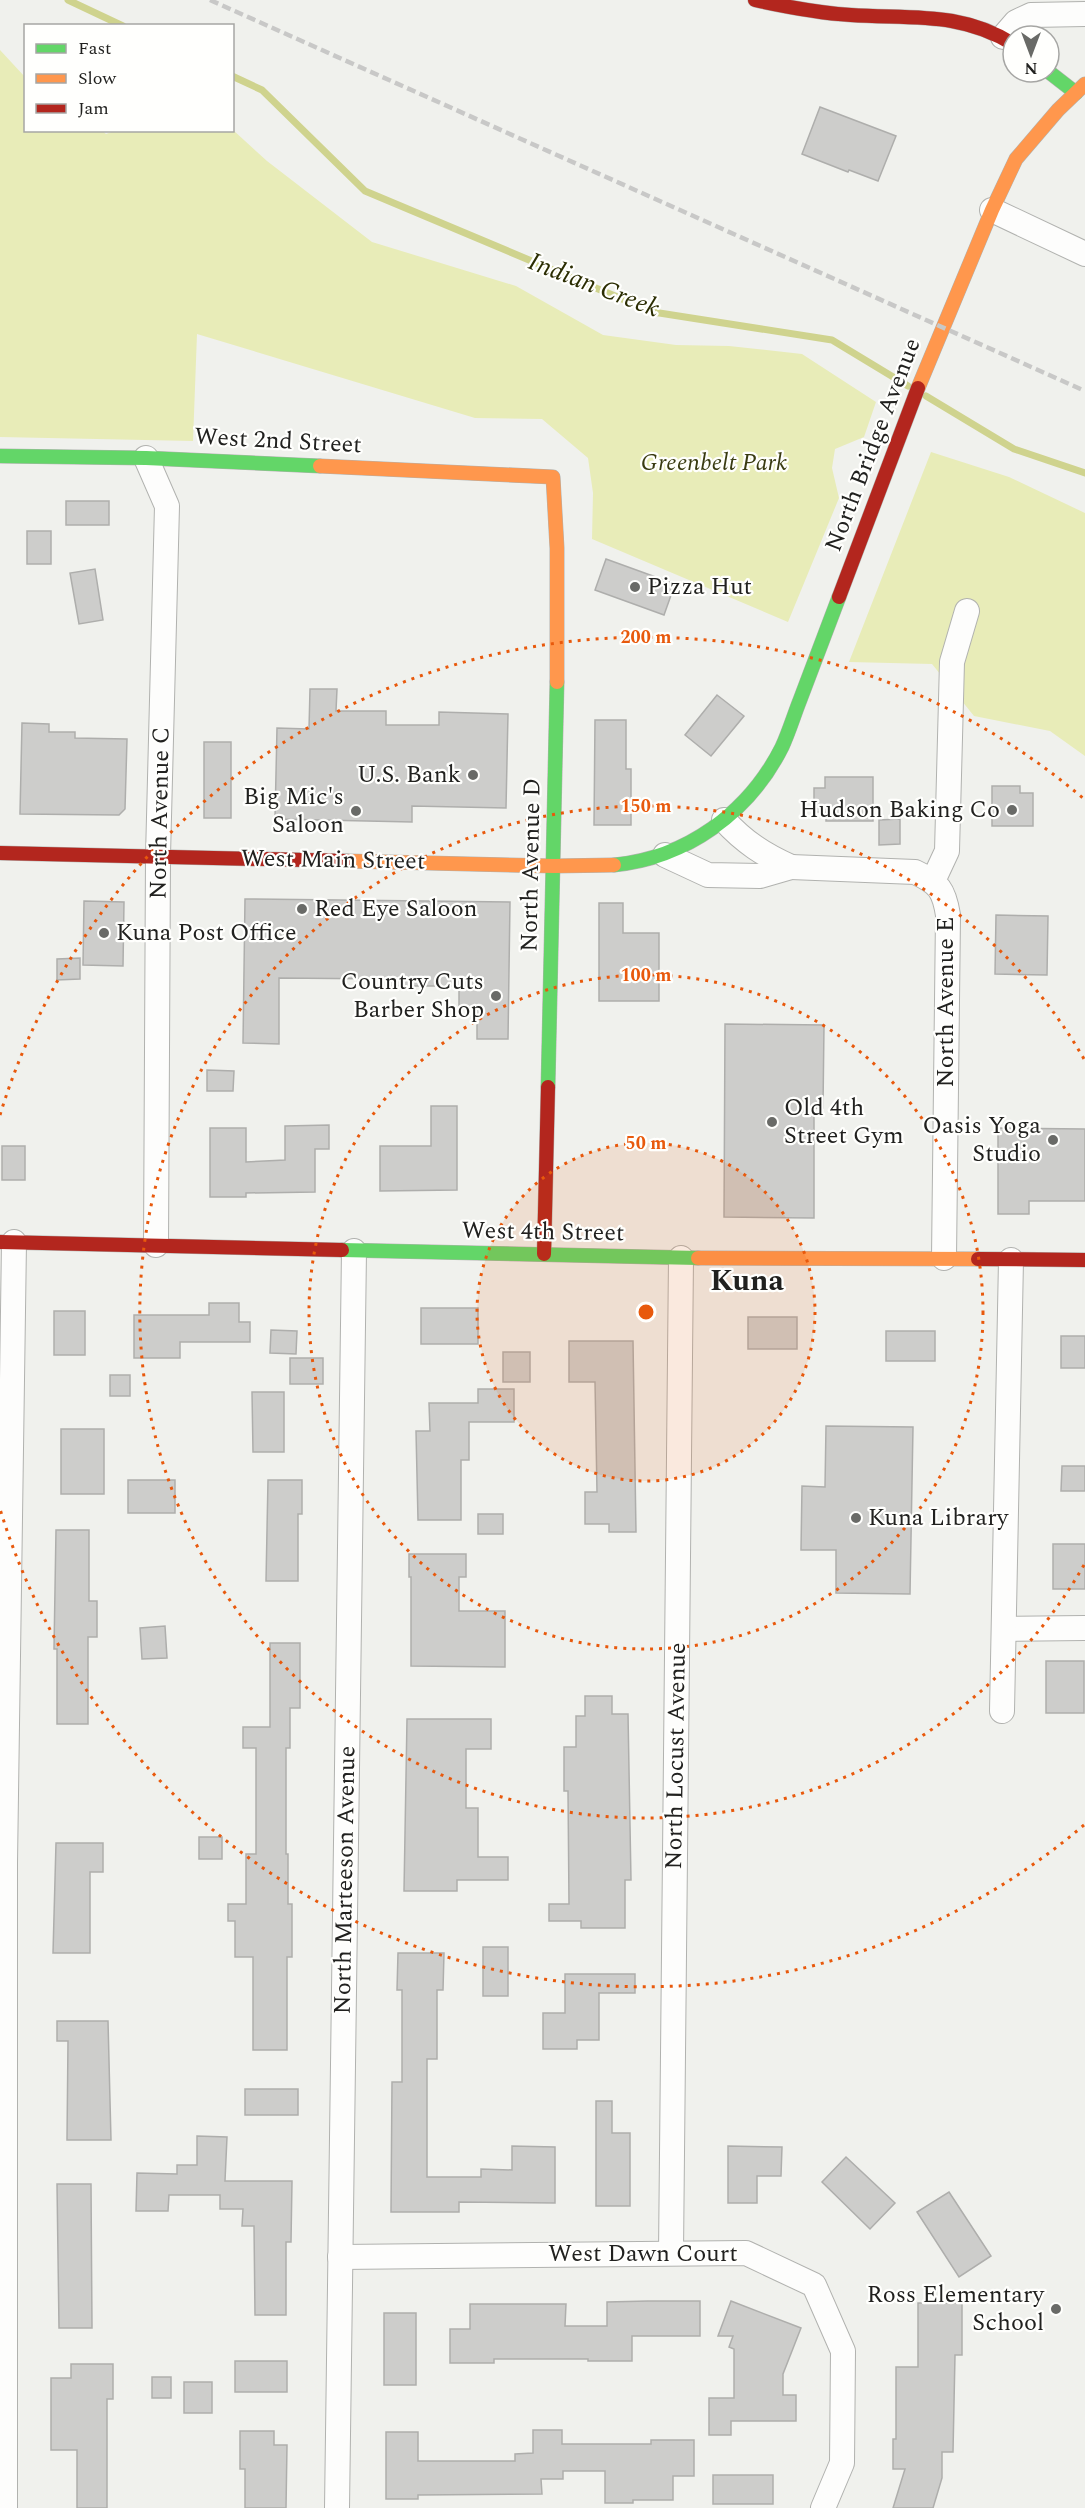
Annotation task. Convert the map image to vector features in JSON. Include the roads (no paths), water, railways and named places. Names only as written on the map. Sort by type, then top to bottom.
[{"type":"main road","points":[[755,0],[792,9],[854,15],[918,16],[958,20],[1001,37]]},
{"type":"main road","points":[[1061,79],[1080,89]]},
{"type":"main road","name":"North Bridge Avenue","points":[[724,820],[755,789],[782,747],[929,359],[1016,159],[1080,89]]},
{"type":"main road","name":"West 2nd Street","points":[[0,456],[146,458],[553,477]]},
{"type":"main road","name":"North Avenue D","points":[[544,1254],[554,866],[557,548],[553,477]]},
{"type":"main road","name":"West Main Street","points":[[0,853],[554,866],[623,864],[665,855],[696,840],[724,820]]},
{"type":"main road","name":"West 4th Street","points":[[7,1242],[681,1258],[1085,1260]]},
{"type":"street","points":[[1015,24],[1016,21],[1031,15],[1085,14]]},
{"type":"street","points":[[993,210],[1085,254]]},
{"type":"street","name":"North Avenue C","points":[[146,458],[168,506],[159,856],[156,1245]]},
{"type":"street","points":[[665,855],[708,875],[760,876],[791,867],[915,872],[933,880],[947,851],[952,662],[967,611]]},
{"type":"street","points":[[724,820],[756,850],[791,867]]},
{"type":"street","name":"North Avenue E","points":[[933,880],[941,890],[948,915],[944,1258]]},
{"type":"street","points":[[5,2508],[4,1863],[7,1242]]},
{"type":"street","name":"North Marteeson Avenue","points":[[337,2508],[354,1251]]},
{"type":"street","name":"North Locust Avenue","points":[[671,2253],[681,1258]]},
{"type":"street","points":[[1002,1711],[1011,1260]]},
{"type":"street","points":[[1005,1629],[1085,1628]]},
{"type":"street","name":"West Dawn Court","points":[[340,2257],[746,2253],[814,2285],[843,2351],[842,2463],[823,2508]]},
{"type":"waterway","name":"Indian Creek","points":[[68,0],[119,24]]},
{"type":"waterway","name":"Indian Creek","points":[[234,77],[262,90],[365,191],[653,312],[832,340],[908,386]]},
{"type":"waterway","name":"Indian Creek","points":[[926,396],[1014,449],[1085,473]]},
{"type":"railway","points":[[210,0],[1085,391]]},
{"type":"place","name":"Pizza Hut","points":[[635,587]]},
{"type":"place","name":"U.S. Bank","points":[[473,775]]},
{"type":"place","name":"Hudson Baking Co","points":[[1012,810]]},
{"type":"place","name":"Big Mic's Saloon","points":[[356,811]]},
{"type":"place","name":"Red Eye Saloon","points":[[302,909]]},
{"type":"place","name":"Kuna Post Office","points":[[104,933]]},
{"type":"place","name":"Country Cuts Barber Shop","points":[[496,996]]},
{"type":"place","name":"Old 4th Street Gym","points":[[772,1122]]},
{"type":"place","name":"Oasis Yoga Studio","points":[[1053,1140]]},
{"type":"place","name":"Kuna Library","points":[[856,1518]]},
{"type":"place","name":"Ross Elementary School","points":[[1056,2309]]},
{"type":"district","name":"Kuna","points":[[747,1281]]},
{"type":"park label","name":"Greenbelt Park","points":[[714,463]]}]
